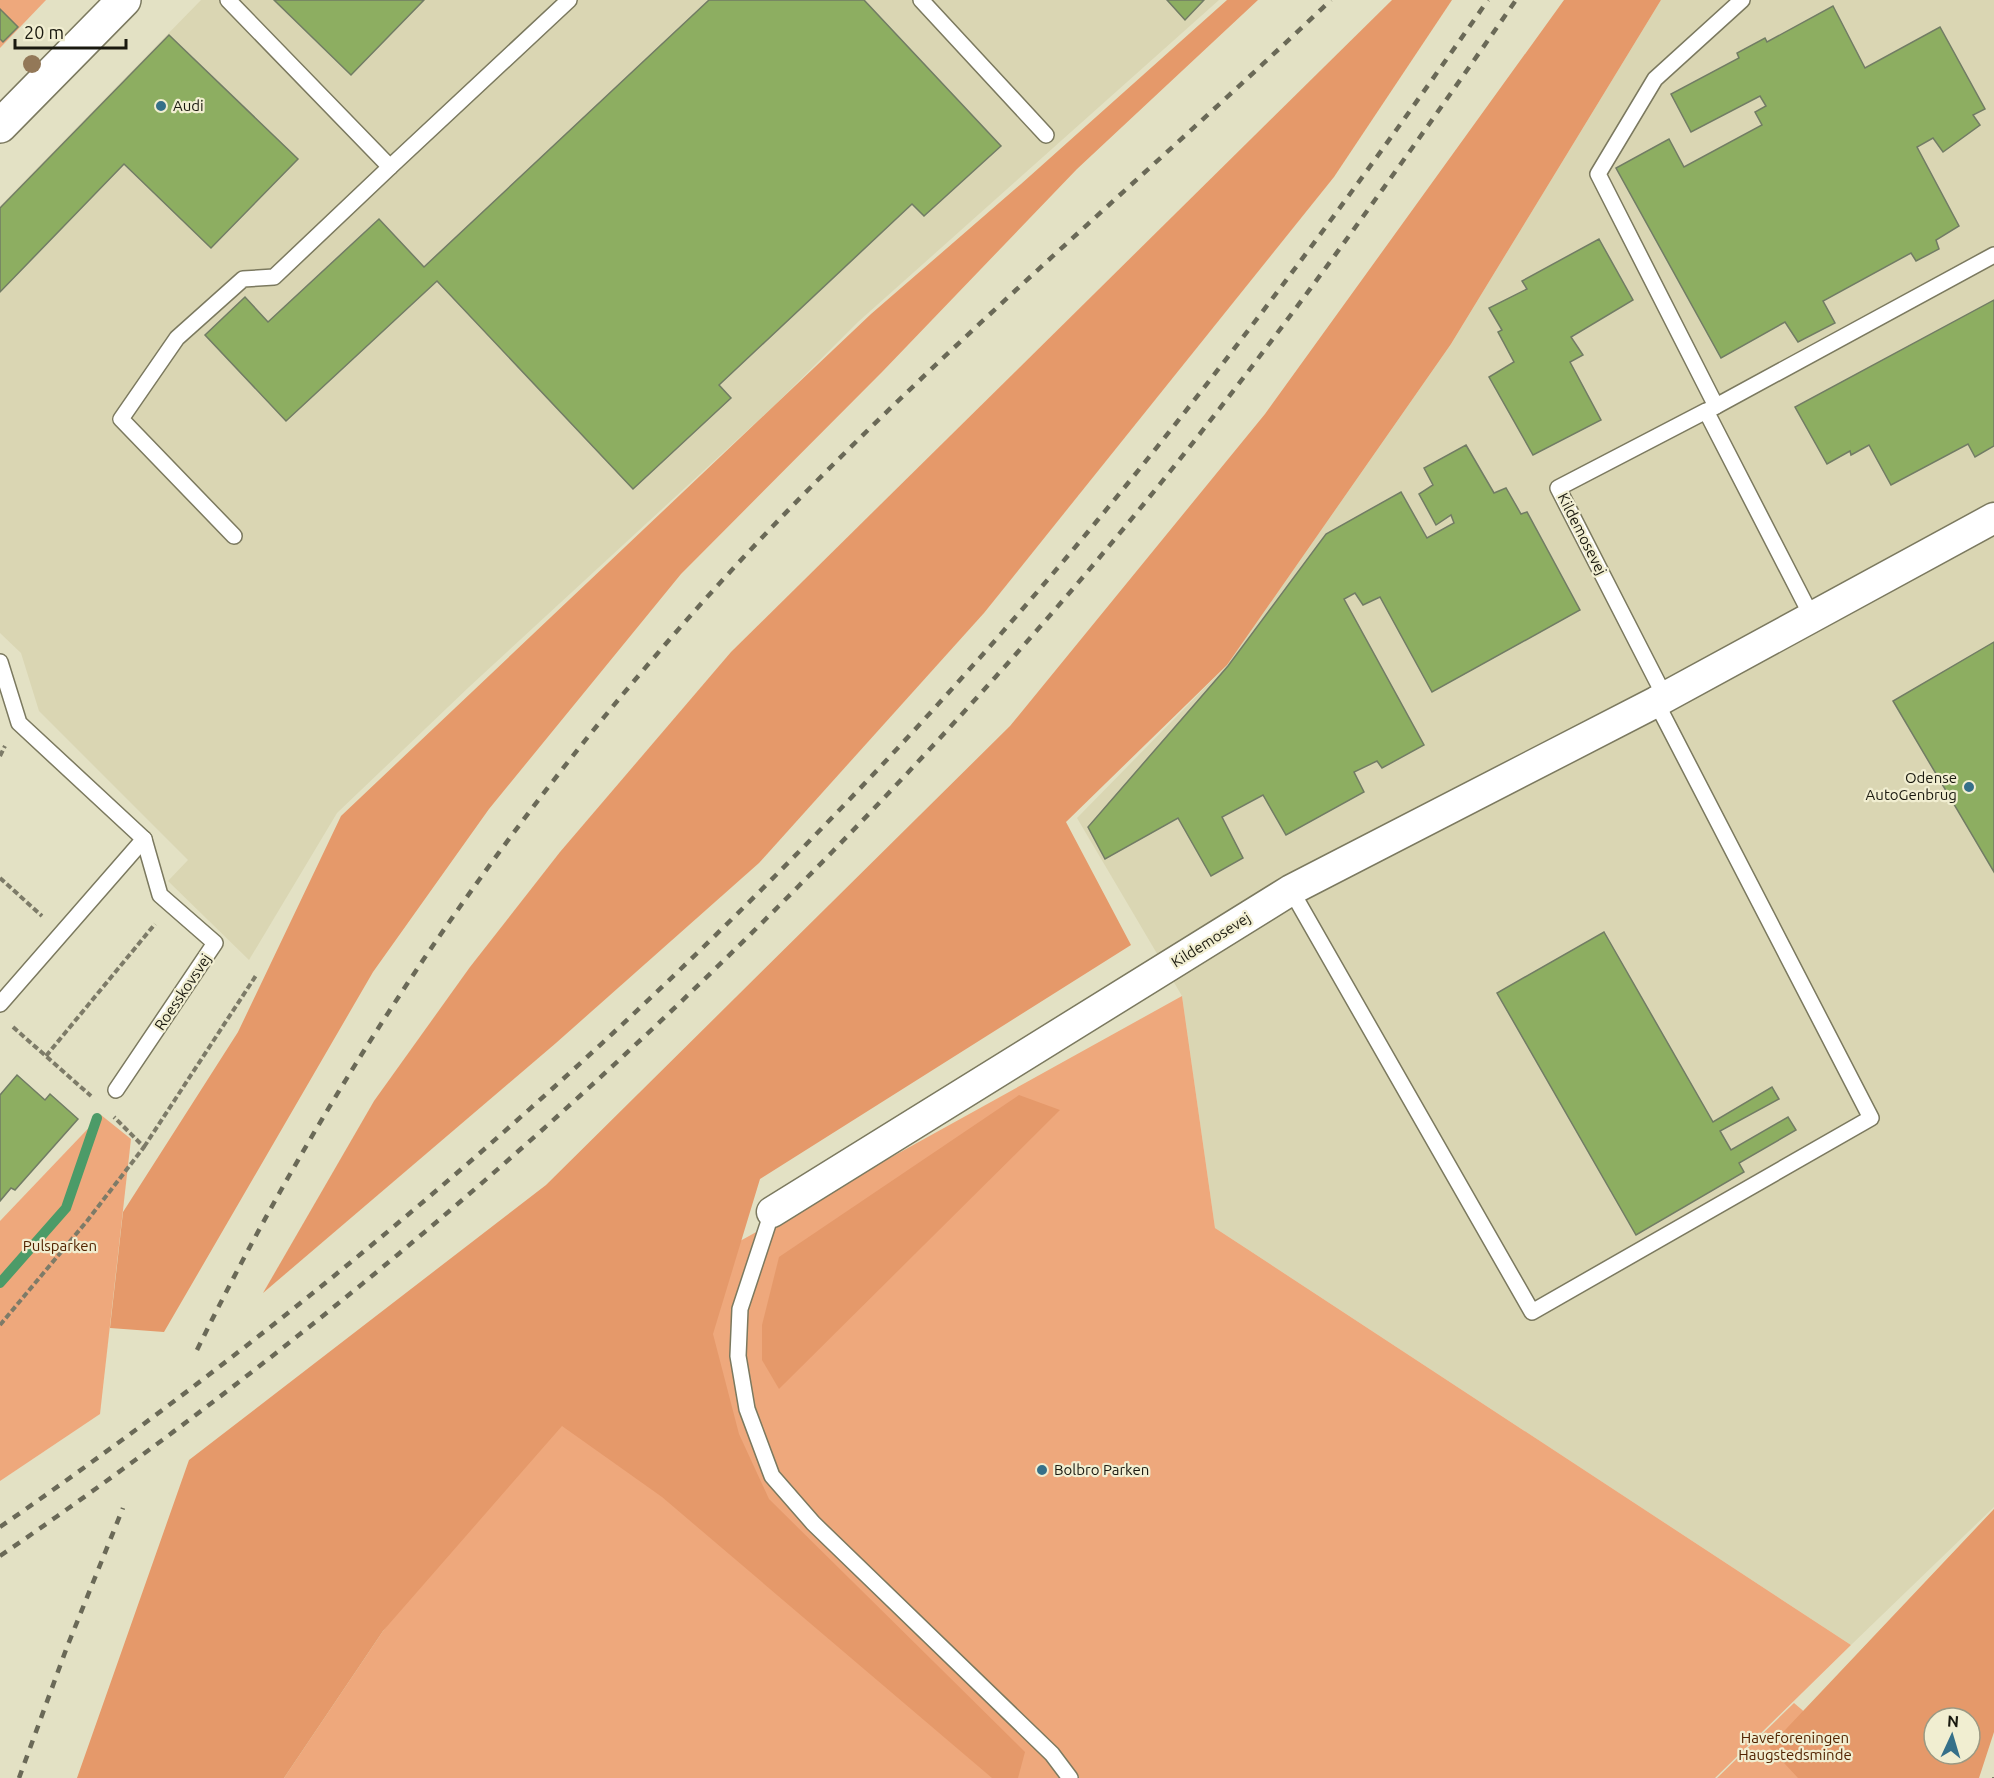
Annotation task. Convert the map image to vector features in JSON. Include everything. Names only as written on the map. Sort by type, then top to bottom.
[{"type":"street","points":[[0,126],[117,2]]},
{"type":"street","name":"Kildemosevej","points":[[772,1212],[1291,890],[1661,700],[1994,518]]},
{"type":"lane","points":[[228,0],[390,167]]},
{"type":"lane","points":[[234,536],[121,419],[177,338],[243,279],[274,277],[569,0]]},
{"type":"lane","points":[[921,0],[1046,135]]},
{"type":"lane","points":[[1742,0],[1655,79],[1598,174],[1812,617]]},
{"type":"lane","name":"Kildemosevej","points":[[1661,700],[1558,488],[1994,255]]},
{"type":"lane","points":[[0,662],[19,723],[144,839],[0,1004]]},
{"type":"lane","points":[[1291,890],[1532,1312],[1871,1118],[1661,700]]},
{"type":"lane","name":"Roesskovsvej","points":[[116,1090],[215,943],[160,895],[144,839]]},
{"type":"lane","points":[[772,1212],[740,1309],[738,1356],[747,1409],[772,1476],[813,1523],[1052,1754],[1070,1778]]},
{"type":"path","points":[[0,878],[62,933]]},
{"type":"path","points":[[46,1056],[171,905]]},
{"type":"path","points":[[0,1325],[87,1221],[144,1146],[257,974]]},
{"type":"path","points":[[8,1022],[97,1101]]},
{"type":"path","points":[[113,1116],[144,1146]]},
{"type":"shaded area","points":[[201,0],[1219,0],[858,322],[776,404],[469,687],[337,813],[249,960],[168,881],[188,860],[39,711],[21,653],[0,633],[0,206]]},
{"type":"shaded area","points":[[1661,0],[1994,0],[1994,1507],[1851,1645],[1215,1228],[1182,996],[1077,818],[1227,665],[1451,344]]},
{"type":"green space","points":[[0,0],[46,0],[0,48]]},
{"type":"green space","points":[[1227,0],[1258,0],[1077,169],[883,371],[681,574],[489,809],[373,972],[164,1332],[110,1328],[123,1212],[238,1032],[341,816],[871,314]]},
{"type":"green space","points":[[1392,0],[1452,0],[1334,177],[984,613],[759,863],[556,1043],[263,1293],[374,1101],[470,967],[560,852],[731,652]]},
{"type":"green space","points":[[1564,0],[1661,0],[1451,344],[1227,665],[1066,822],[1131,945],[760,1179],[713,1334],[739,1434],[769,1499],[1025,1752],[1018,1778],[992,1778],[662,1497],[562,1426],[383,1631],[284,1778],[77,1778],[189,1460],[546,1185],[1010,726],[1265,414]]},
{"type":"green space","name":"Bolbro Parken","points":[[1182,996],[1215,1228],[1851,1645],[1715,1778],[284,1778],[383,1631],[619,1308]]},
{"type":"green space","points":[[1019,1095],[1060,1110],[779,1389],[762,1360],[762,1325],[779,1257]]},
{"type":"green space","name":"Pulsparken","points":[[101,1115],[131,1139],[100,1414],[0,1481],[0,1221]]},
{"type":"green space","points":[[1994,1509],[1994,1732],[1979,1778],[1798,1778],[1769,1747]]},
{"type":"green space","name":"Haveforeningen Haugstedsminde","points":[[1794,1703],[1882,1778],[1717,1778]]},
{"type":"building","points":[[274,0],[424,0],[351,75]]},
{"type":"building","points":[[709,0],[864,0],[1001,146],[924,216],[912,204],[719,385],[731,398],[633,489],[437,281],[286,421],[205,335],[245,297],[268,322],[379,219],[424,267]]},
{"type":"building","points":[[1167,0],[1204,0],[1185,20]]},
{"type":"building","points":[[1833,6],[1865,68],[1940,27],[1985,109],[1973,115],[1980,125],[1943,152],[1933,138],[1917,147],[1959,226],[1936,240],[1939,249],[1916,261],[1911,253],[1823,301],[1835,323],[1798,342],[1785,322],[1721,358],[1616,168],[1669,139],[1684,167],[1762,125],[1755,112],[1766,106],[1760,96],[1691,132],[1671,94],[1739,58],[1737,53],[1765,38],[1767,42]]},
{"type":"building","points":[[0,9],[18,27],[3,42],[0,39]]},
{"type":"building","points":[[169,35],[298,159],[211,248],[124,164],[0,292],[0,208]]},
{"type":"building","points":[[1599,239],[1633,300],[1571,337],[1583,355],[1570,362],[1601,420],[1533,455],[1489,377],[1514,362],[1498,332],[1502,330],[1489,308],[1527,289],[1522,281]]},
{"type":"building","points":[[1994,300],[1994,446],[1975,457],[1968,444],[1891,485],[1869,445],[1851,455],[1850,451],[1827,464],[1795,407]]},
{"type":"building","points":[[1466,445],[1494,493],[1506,488],[1521,514],[1527,512],[1580,610],[1432,692],[1380,597],[1363,605],[1355,593],[1344,599],[1424,745],[1382,768],[1377,761],[1354,772],[1364,792],[1286,835],[1263,795],[1222,817],[1243,858],[1211,876],[1178,818],[1105,859],[1088,827],[1228,666],[1326,534],[1401,492],[1427,538],[1454,523],[1451,515],[1436,525],[1419,494],[1433,485],[1424,468]]},
{"type":"building","name":"Odense AutoGenbrug","points":[[1994,642],[1994,872],[1893,701]]},
{"type":"building","points":[[1604,932],[1713,1122],[1772,1087],[1779,1099],[1720,1131],[1731,1150],[1788,1117],[1796,1130],[1739,1163],[1744,1172],[1636,1235],[1497,993]]},
{"type":"building","points":[[17,1075],[45,1100],[50,1094],[78,1119],[15,1190],[11,1188],[0,1201],[0,1095]]},
{"type":"waterway","points":[[0,1283],[66,1208],[97,1118]]},
{"type":"railway","points":[[197,1350],[255,1238],[317,1128],[383,1021],[454,916],[528,814],[606,715],[688,619],[773,526],[840,458],[979,325],[1331,0]]},
{"type":"railway","points":[[0,1527],[141,1426],[280,1319],[416,1208],[549,1092],[677,972],[802,848],[923,721],[1098,520],[1270,302],[1488,0]]},
{"type":"railway","points":[[0,1556],[144,1453],[285,1346],[422,1234],[556,1118],[812,873],[934,745],[1052,613],[1175,465],[1350,235],[1516,0]]},
{"type":"railway","points":[[19,1778],[67,1647],[123,1508]]},
{"type":"place","name":"Audi","points":[[161,106]]},
{"type":"place","name":"Odense AutoGenbrug","points":[[1969,787]]},
{"type":"place","name":"Bolbro Parken","points":[[1042,1470]]}]
